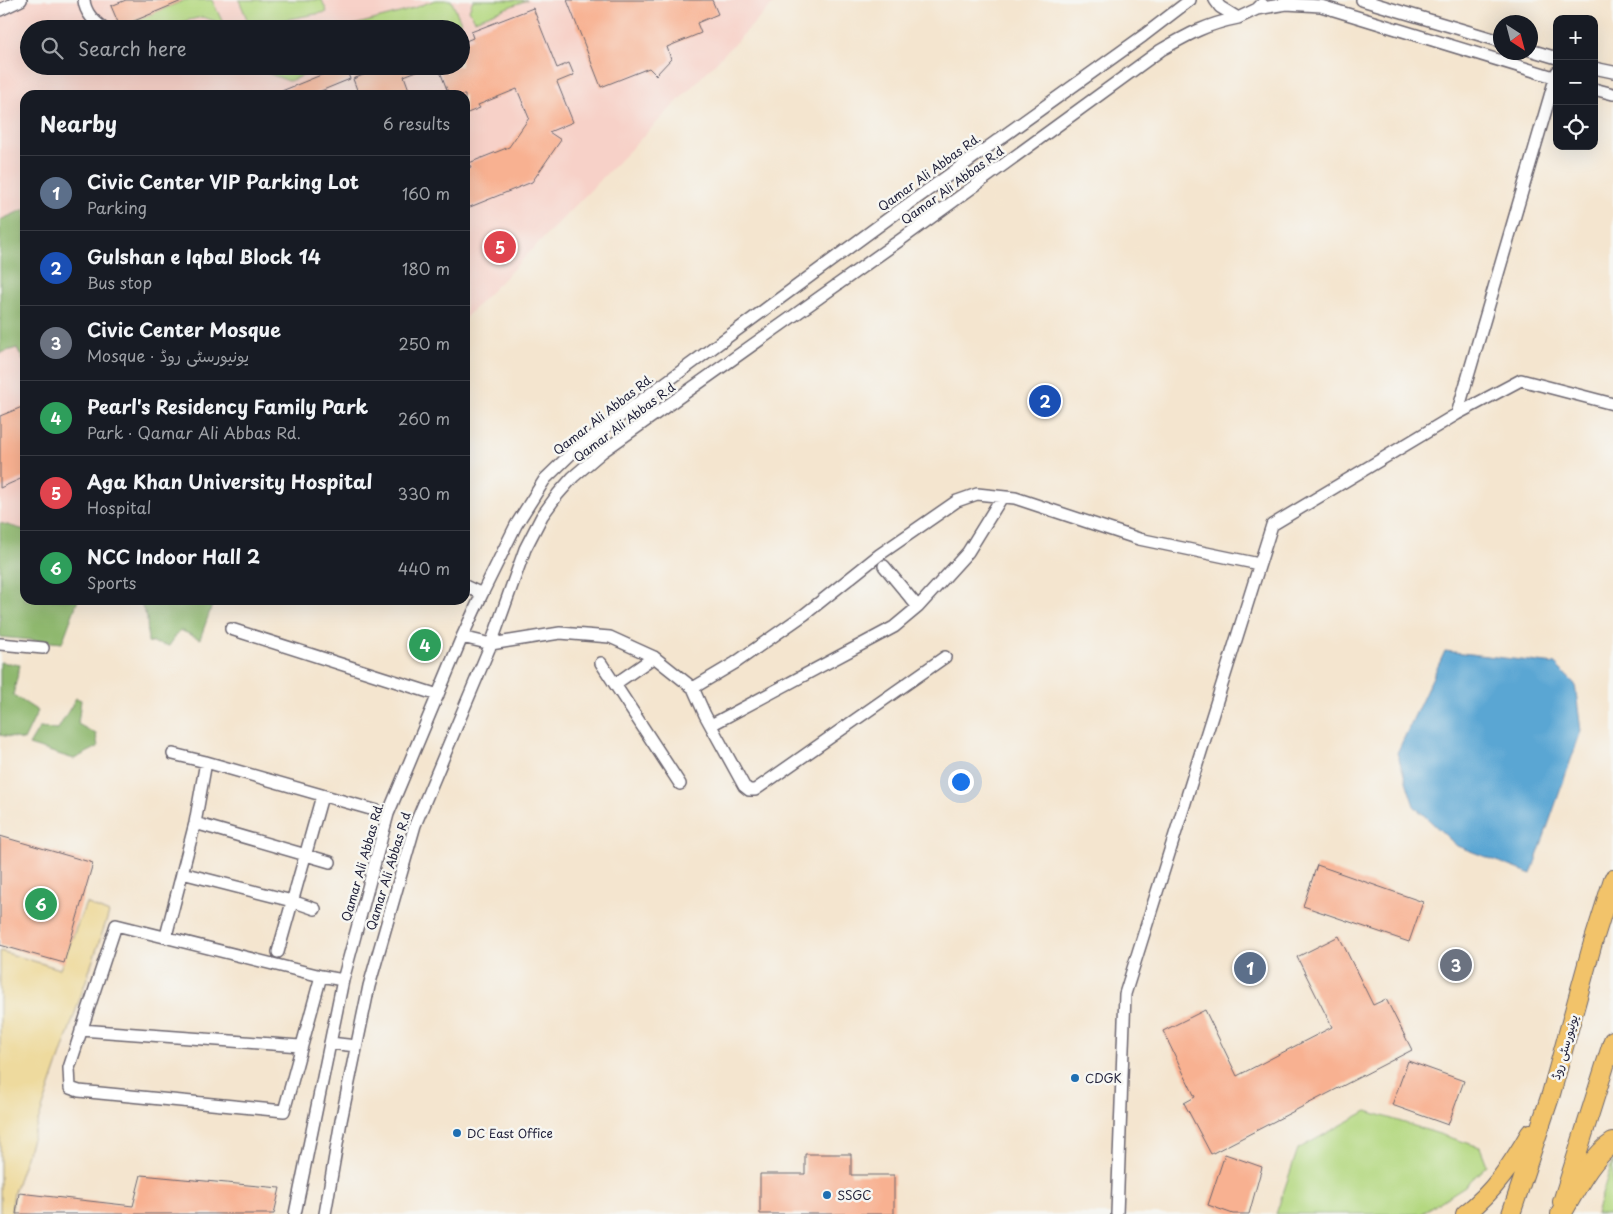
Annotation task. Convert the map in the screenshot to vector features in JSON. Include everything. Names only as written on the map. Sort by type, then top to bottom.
[{"type":"highway","points":[[1560,1214],[1589,1168],[1613,1143]]},
{"type":"main road","name":"یونیورسٹی روڈ","points":[[1511,1214],[1551,1094],[1592,946],[1613,879]]},
{"type":"main road","points":[[1560,1214],[1613,1040]]},
{"type":"main road","points":[[1465,1214],[1474,1208],[1497,1184],[1518,1154],[1551,1094]]},
{"type":"street","points":[[0,10],[21,0]]},
{"type":"street","points":[[84,0],[84,7],[93,20]]},
{"type":"street","name":"Qamar Ali Abbas Rd.","points":[[295,1214],[343,980],[388,814],[482,594],[516,525],[545,479],[574,451],[896,213],[1143,36],[1190,0]]},
{"type":"street","points":[[1215,0],[1220,7],[1238,18]]},
{"type":"street","points":[[1257,9],[1266,0]]},
{"type":"street","points":[[1362,0],[1493,39]]},
{"type":"street","points":[[1257,9],[1286,4],[1321,6],[1553,74]]},
{"type":"street","name":"Qamar Ali Abbas R.d","points":[[325,1214],[369,986],[414,825],[491,644],[525,549],[542,516],[558,494],[573,477],[602,452],[903,238],[1162,50],[1194,31],[1218,22],[1238,18],[1257,9]]},
{"type":"street","points":[[1538,52],[1553,57]]},
{"type":"street","points":[[1598,69],[1613,72]]},
{"type":"street","points":[[1457,414],[1553,85]]},
{"type":"street","points":[[1598,90],[1613,94]]},
{"type":"street","points":[[1117,1214],[1125,994],[1272,525],[1457,414],[1520,380],[1613,404]]},
{"type":"street","points":[[693,688],[735,663],[805,614],[879,555],[957,501],[977,494],[1015,498],[1139,539],[1259,564]]},
{"type":"street","points":[[711,725],[894,627],[918,607],[968,552],[1002,497]]},
{"type":"street","points":[[884,566],[918,607]]},
{"type":"street","points":[[470,588],[482,594]]},
{"type":"street","points":[[231,629],[438,695]]},
{"type":"street","points":[[462,637],[491,644],[560,633],[610,637],[654,657],[693,688],[744,786],[749,790],[754,790],[945,657]]},
{"type":"street","points":[[0,644],[43,648]]},
{"type":"street","points":[[615,684],[654,657]]},
{"type":"street","points":[[601,663],[680,784]]},
{"type":"street","points":[[173,754],[388,814]]},
{"type":"street","points":[[166,936],[195,823],[206,762]]},
{"type":"street","points":[[278,952],[322,796]]},
{"type":"street","points":[[195,823],[330,862]]},
{"type":"street","points":[[182,873],[292,901],[315,909]]},
{"type":"street","points":[[320,976],[284,1112],[79,1091],[70,1088],[69,1068],[116,925],[320,976],[343,980]]},
{"type":"street","points":[[81,1030],[300,1046]]},
{"type":"street","points":[[330,1043],[356,1046]]},
{"type":"shaded area","points":[[0,0],[777,0],[470,313],[470,90],[20,90],[20,529],[0,523]]},
{"type":"green space","points":[[185,0],[212,0],[222,20],[202,17],[189,20],[137,20]]},
{"type":"green space","points":[[239,0],[322,0],[327,12],[283,20],[247,20]]},
{"type":"green space","points":[[435,0],[451,0],[460,20],[373,20],[403,12]]},
{"type":"green space","points":[[473,0],[527,0],[475,20],[469,10]]},
{"type":"green space","points":[[273,75],[305,75],[289,81]]},
{"type":"green space","points":[[20,211],[20,354],[17,348],[0,353],[0,220]]},
{"type":"green space","points":[[0,523],[20,529],[20,605],[76,605],[62,643],[0,637]]},
{"type":"green space","points":[[141,605],[212,605],[200,639],[180,630],[169,646],[148,642],[147,618]]},
{"type":"green space","points":[[0,662],[20,665],[13,695],[38,711],[24,740],[0,735]]},
{"type":"green space","points":[[76,698],[81,700],[78,724],[96,734],[98,747],[74,759],[29,745],[39,728],[58,729]]},
{"type":"green space","points":[[1367,1111],[1480,1147],[1487,1165],[1465,1186],[1421,1214],[1276,1214],[1298,1149]]},
{"type":"green space","points":[[1613,1159],[1613,1214],[1596,1214]]},
{"type":"sand","points":[[86,903],[109,913],[14,1192],[11,1214],[0,1214],[0,951],[60,969]]},
{"type":"water","points":[[1445,651],[1555,664],[1575,684],[1581,731],[1531,874],[1457,846],[1414,806],[1397,753]]},
{"type":"building","points":[[126,0],[184,0],[137,20],[117,20],[111,6]]},
{"type":"building","points":[[567,0],[712,0],[718,14],[697,23],[701,33],[667,47],[671,59],[656,75],[649,68],[601,87]]},
{"type":"building","points":[[533,8],[557,68],[569,63],[574,75],[557,82],[573,122],[549,132],[561,140],[532,182],[470,207],[470,163],[509,147],[529,118],[517,89],[478,105],[480,108],[470,112],[470,90],[447,90],[441,75],[470,75],[470,39],[473,38],[471,32]]},
{"type":"building","points":[[321,75],[348,75],[350,79],[323,90],[284,90]]},
{"type":"building","points":[[363,75],[407,75],[404,76],[409,90],[357,90],[353,79]]},
{"type":"building","points":[[20,408],[20,479],[0,488],[0,416]]},
{"type":"building","points":[[0,836],[93,863],[64,963],[0,945]]},
{"type":"building","points":[[1317,865],[1423,902],[1409,942],[1303,906]]},
{"type":"building","points":[[1339,936],[1373,1005],[1386,999],[1412,1050],[1211,1154],[1184,1103],[1195,1097],[1163,1031],[1205,1010],[1237,1076],[1332,1027],[1297,957]]},
{"type":"building","points":[[1408,1061],[1464,1081],[1448,1125],[1392,1105]]},
{"type":"building","name":"SSGC","points":[[805,1154],[851,1154],[851,1175],[894,1175],[894,1214],[760,1214],[760,1174],[805,1174]]},
{"type":"building","points":[[1225,1154],[1262,1167],[1249,1214],[1233,1214],[1208,1205]]},
{"type":"building","points":[[141,1175],[280,1188],[274,1214],[16,1214],[19,1193],[133,1206]]},
{"type":"place","name":"Aga Khan University Hospital","points":[[500,247]]},
{"type":"place","name":"Gulshan e Iqbal Block 14","points":[[1045,401]]},
{"type":"place","name":"Pearl's Residency Family Park","points":[[425,645]]},
{"type":"place","name":"NCC Indoor Hall 2","points":[[41,904]]},
{"type":"place","name":"Civic Center Mosque","points":[[1456,965]]},
{"type":"place","name":"Civic Center VIP Parking Lot","points":[[1250,968]]},
{"type":"place","name":"CDGK","points":[[1075,1078]]},
{"type":"place","name":"DC East Office","points":[[457,1133]]},
{"type":"place","name":"SSGC","points":[[827,1195]]}]
